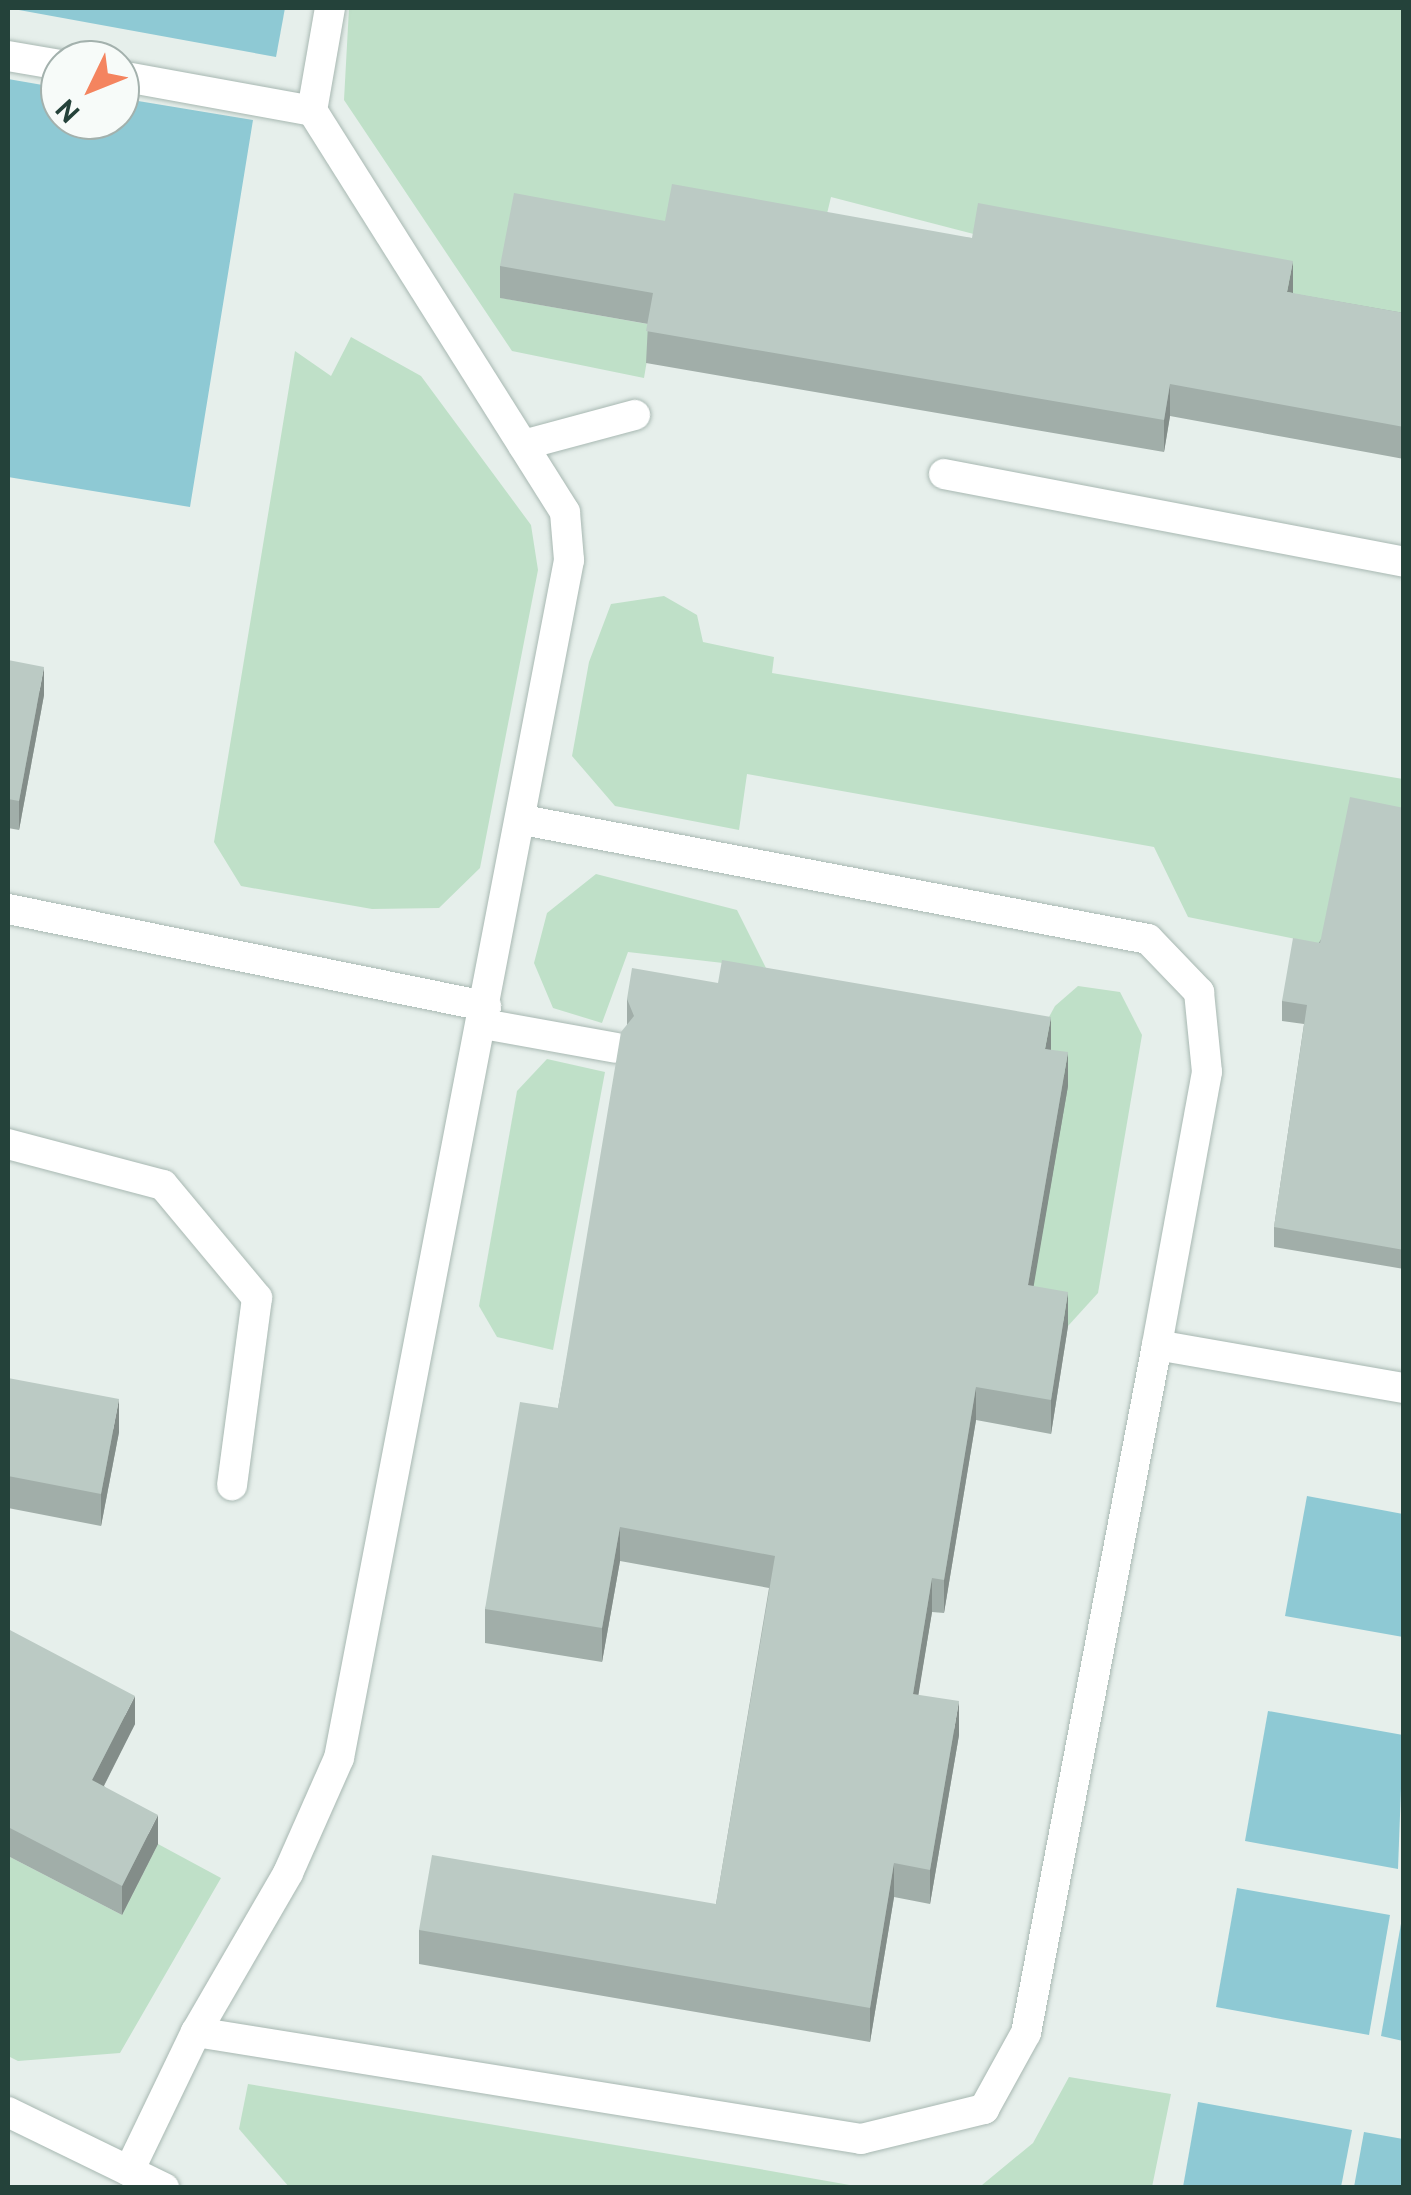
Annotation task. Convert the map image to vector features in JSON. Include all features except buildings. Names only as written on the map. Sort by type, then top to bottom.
[{"type":"street","points":[[129,2171],[196,2032],[288,1873],[339,1758],[523,820],[568,560],[566,512],[312,111],[330,8]]},
{"type":"street","points":[[8,56],[40,62]]},
{"type":"street","points":[[140,80],[312,111]]},
{"type":"street","points":[[522,445],[634,415]]},
{"type":"street","points":[[944,474],[1404,562]]},
{"type":"street","points":[[196,2032],[861,2139],[984,2109],[1026,2033],[1207,1072],[1199,992],[1148,939],[523,820]]},
{"type":"street","points":[[8,908],[616,1048]]},
{"type":"street","points":[[8,1144],[162,1185],[257,1298],[232,1484]]},
{"type":"street","points":[[1157,1345],[1404,1388]]},
{"type":"street","points":[[8,2112],[164,2188]]},
{"type":"green space","points":[[349,8],[1403,8],[1403,345],[831,197],[820,243],[665,253],[501,298],[653,325],[644,378],[512,351],[344,100]]},
{"type":"green space","points":[[351,337],[421,376],[531,525],[538,570],[480,868],[439,908],[372,909],[241,886],[214,842],[295,351],[331,376]]},
{"type":"green space","points":[[664,596],[697,615],[703,642],[774,657],[772,673],[1403,779],[1403,961],[1188,917],[1154,847],[747,774],[739,830],[615,806],[572,756],[589,662],[611,604]]},
{"type":"green space","points":[[596,874],[737,910],[766,968],[628,952],[602,1023],[553,1008],[534,963],[547,913]]},
{"type":"green space","points":[[1078,986],[1120,992],[1142,1035],[1098,1293],[1068,1326],[1013,1277],[1032,1048],[1055,1006]]},
{"type":"green space","points":[[547,1059],[605,1072],[553,1350],[497,1337],[479,1306],[517,1091]]},
{"type":"green space","points":[[158,1844],[221,1878],[120,2053],[18,2061],[8,2056],[8,1856],[122,1915]]},
{"type":"green space","points":[[1069,2077],[1171,2094],[1152,2187],[969,2187],[982,2185],[1033,2143]]},
{"type":"green space","points":[[248,2084],[861,2187],[289,2187],[239,2129]]},
{"type":"water","points":[[8,8],[285,8],[276,57]]},
{"type":"water","points":[[8,79],[40,85],[40,140],[140,140],[140,101],[253,120],[190,507],[8,477]]},
{"type":"water","points":[[1307,1496],[1403,1514],[1403,1637],[1285,1616]]},
{"type":"water","points":[[1268,1711],[1403,1735],[1398,1869],[1245,1841]]},
{"type":"water","points":[[1237,1888],[1390,1915],[1369,2035],[1216,2007]]},
{"type":"water","points":[[1404,1919],[1403,2041],[1381,2036]]},
{"type":"water","points":[[1198,2102],[1352,2130],[1341,2187],[1183,2187]]},
{"type":"water","points":[[1364,2132],[1403,2139],[1403,2187],[1354,2187]]}]
